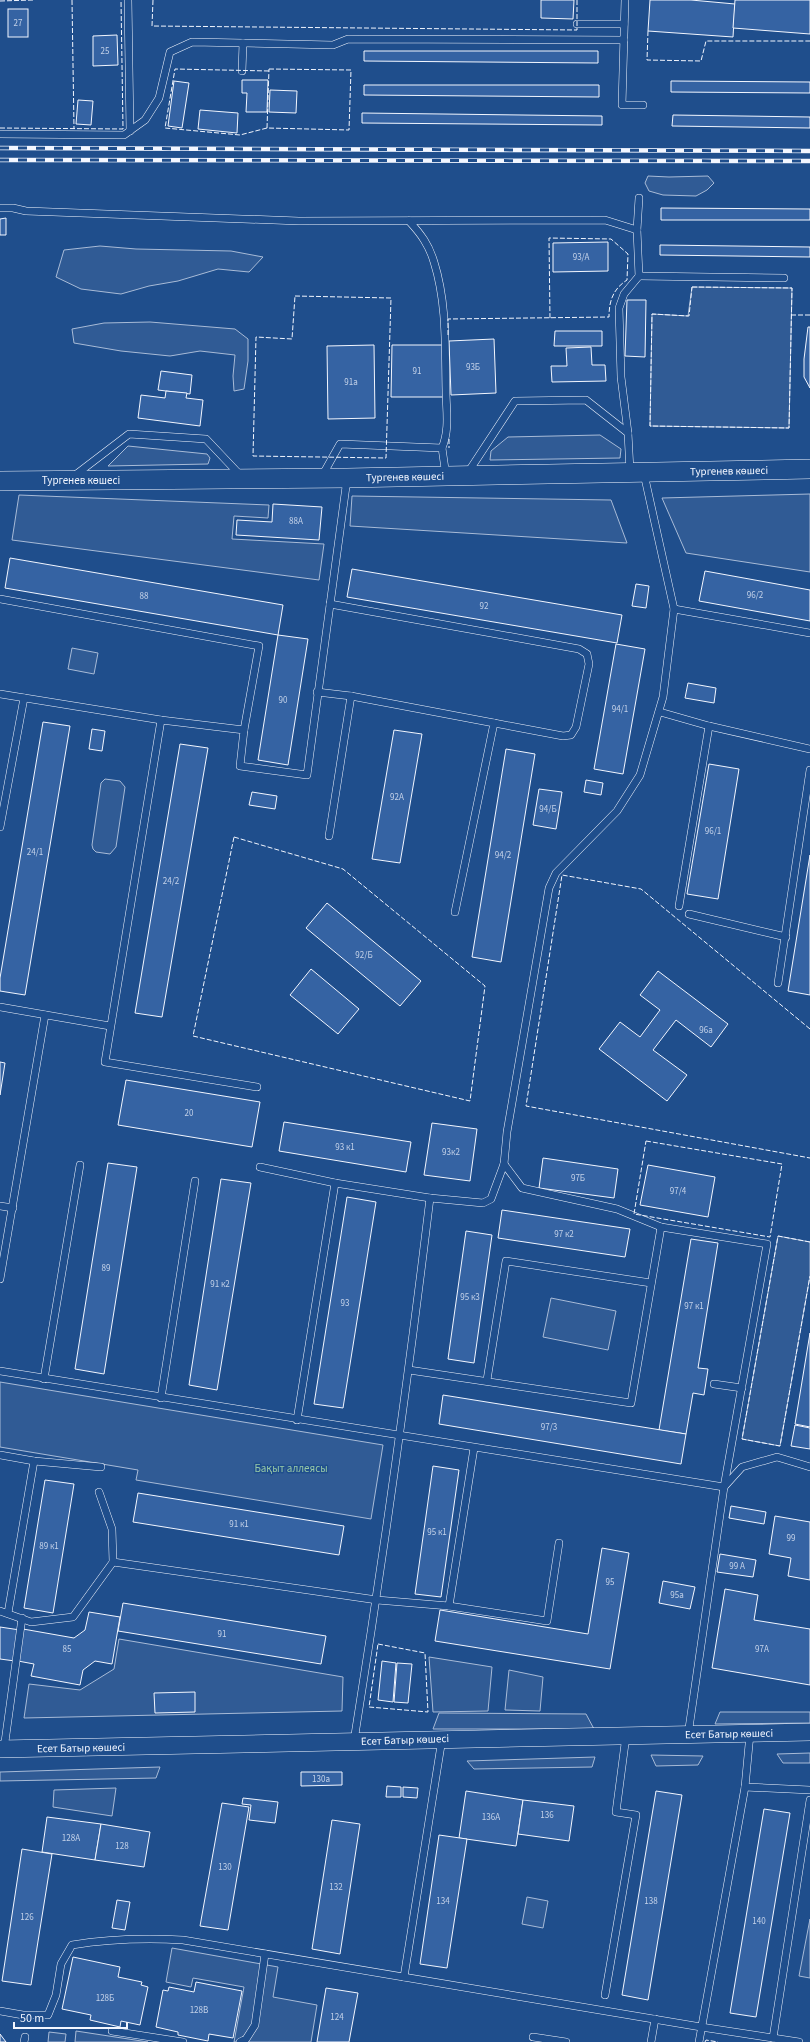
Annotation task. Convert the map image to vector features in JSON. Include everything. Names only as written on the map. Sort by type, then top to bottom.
[{"type":"main road","name":"Тургенев көшесі","points":[[0,481],[347,478],[810,469]]},
{"type":"street","name":"Есет Батыр көшесі","points":[[2,1749],[810,1732]]},
{"type":"lane","points":[[128,0],[130,131]]},
{"type":"lane","points":[[625,0],[622,105],[643,105]]},
{"type":"lane","points":[[577,24],[624,24]]},
{"type":"lane","points":[[0,134],[124,135],[145,120],[159,98],[170,52],[192,42],[333,45],[348,39],[624,40]]},
{"type":"lane","points":[[242,70],[243,43]]},
{"type":"lane","points":[[260,1168],[335,1183],[430,1198],[483,1203],[492,1199],[504,1164],[507,1132],[549,888],[556,873],[617,811],[640,775],[664,698],[674,609],[670,587],[637,472],[628,433],[621,377],[619,308],[624,294],[639,276],[637,230],[639,198]]},
{"type":"lane","points":[[0,208],[13,208],[26,211],[299,221],[605,220],[637,230]]},
{"type":"lane","points":[[409,221],[424,238],[435,263],[442,302],[447,426],[446,440],[442,448],[446,476]]},
{"type":"lane","points":[[639,276],[784,278]]},
{"type":"lane","points":[[466,476],[515,401],[586,400],[628,433]]},
{"type":"lane","points":[[70,480],[129,434],[206,439],[244,479]]},
{"type":"lane","points":[[321,478],[340,444],[442,448]]},
{"type":"lane","points":[[0,599],[259,646],[244,730],[240,766],[307,775],[347,478]]},
{"type":"lane","points":[[318,692],[351,696],[563,736],[571,735],[576,727],[589,664],[587,654],[579,649],[330,604]]},
{"type":"lane","points":[[674,609],[810,633]]},
{"type":"lane","points":[[0,694],[161,720],[244,730]]},
{"type":"lane","points":[[329,836],[351,696]]},
{"type":"lane","points":[[0,827],[24,698]]},
{"type":"lane","points":[[660,712],[709,726],[810,749]]},
{"type":"lane","points":[[161,720],[105,1062],[257,1087]]},
{"type":"lane","points":[[455,912],[494,723]]},
{"type":"lane","points":[[679,906],[709,726]]},
{"type":"lane","points":[[778,983],[810,770]]},
{"type":"lane","points":[[689,914],[786,936]]},
{"type":"lane","points":[[0,1007],[110,1026]]},
{"type":"lane","points":[[0,1279],[45,1015]]},
{"type":"lane","points":[[504,1164],[522,1188],[617,1209],[662,1228],[767,1244],[724,1487],[688,1735]]},
{"type":"lane","points":[[44,1379],[80,1165]]},
{"type":"lane","points":[[161,1398],[194,1181]]},
{"type":"lane","points":[[297,1420],[335,1183]]},
{"type":"lane","points":[[354,1742],[377,1600],[400,1436],[430,1198]]},
{"type":"lane","points":[[0,1206],[13,1208]]},
{"type":"lane","points":[[409,1370],[487,1380],[631,1403],[651,1283],[662,1228]]},
{"type":"lane","points":[[487,1380],[506,1261],[651,1283]]},
{"type":"lane","points":[[0,1371],[297,1420],[724,1487]]},
{"type":"lane","points":[[714,1384],[742,1388]]},
{"type":"lane","points":[[449,1606],[474,1448]]},
{"type":"lane","points":[[0,1455],[101,1467]]},
{"type":"lane","points":[[724,1487],[742,1467],[777,1457],[810,1467]]},
{"type":"lane","points":[[8,1613],[34,1460]]},
{"type":"lane","points":[[0,1612],[8,1613],[31,1622],[74,1617],[113,1562],[112,1529],[99,1492]]},
{"type":"lane","points":[[113,1562],[377,1600],[449,1606],[547,1621],[559,1543]]},
{"type":"lane","points":[[2,1749],[22,1618]]},
{"type":"lane","points":[[698,2042],[745,1787],[750,1734]]},
{"type":"lane","points":[[605,1995],[636,1815],[616,1812],[626,1736]]},
{"type":"lane","points":[[404,1978],[442,1739]]},
{"type":"lane","points":[[745,1787],[810,1790]]},
{"type":"lane","points":[[773,2038],[810,1800]]},
{"type":"lane","points":[[0,2011],[23,2015],[48,2015],[56,1995],[61,1964],[72,1945],[105,1940],[147,1938],[183,1940],[404,1978],[799,2042]]},
{"type":"lane","points":[[240,2042],[246,2039],[255,2025],[265,1954]]},
{"type":"lane","points":[[651,2042],[655,2019]]},
{"type":"lane","points":[[112,2031],[183,2042]]},
{"type":"lane","points":[[533,2037],[566,2042]]},
{"type":"shaded area","points":[[648,176],[708,176],[714,183],[707,190],[696,196],[663,195],[649,191],[645,183]]},
{"type":"shaded area","points":[[100,246],[136,249],[231,251],[263,257],[249,272],[218,269],[178,281],[149,286],[121,294],[81,289],[56,277],[64,250]]},
{"type":"shaded area","points":[[692,287],[792,288],[789,428],[650,426],[652,314],[688,316]]},
{"type":"shaded area","points":[[150,322],[235,329],[248,339],[248,361],[244,389],[234,391],[233,376],[235,355],[200,351],[170,356],[121,351],[74,343],[72,329],[104,323]]},
{"type":"shaded area","points":[[600,435],[621,449],[620,458],[490,460],[491,451],[508,437]]},
{"type":"shaded area","points":[[128,446],[207,454],[210,458],[208,464],[108,466]]},
{"type":"shaded area","points":[[810,494],[810,572],[686,553],[662,498]]},
{"type":"shaded area","points":[[19,495],[269,505],[268,518],[234,516],[232,539],[324,544],[319,580],[12,540]]},
{"type":"shaded area","points":[[352,496],[611,500],[627,543],[350,526]]},
{"type":"shaded area","points":[[72,648],[98,653],[94,674],[68,669]]},
{"type":"shaded area","points":[[105,779],[120,781],[125,787],[116,847],[110,854],[96,852],[92,845],[101,783]]},
{"type":"shaded area","points":[[778,1236],[810,1242],[810,1276],[780,1446],[742,1439]]},
{"type":"shaded area","points":[[551,1298],[616,1311],[608,1350],[543,1337]]},
{"type":"shaded area","name":"Бақыт аллеясы","points":[[0,1382],[383,1445],[371,1519],[136,1480],[138,1470],[0,1447]]},
{"type":"shaded area","points":[[119,1639],[343,1677],[342,1711],[24,1718],[29,1684],[80,1690],[114,1669]]},
{"type":"shaded area","points":[[429,1657],[492,1667],[488,1711],[433,1712]]},
{"type":"shaded area","points":[[509,1670],[543,1677],[540,1711],[505,1710]]},
{"type":"shaded area","points":[[720,1712],[810,1712],[810,1723],[715,1724]]},
{"type":"shaded area","points":[[439,1713],[586,1714],[594,1729],[433,1729]]},
{"type":"shaded area","points":[[810,1753],[810,1763],[783,1763],[777,1754]]},
{"type":"shaded area","points":[[651,1755],[703,1756],[698,1765],[656,1766]]},
{"type":"shaded area","points":[[595,1757],[592,1767],[474,1769],[467,1761]]},
{"type":"shaded area","points":[[160,1767],[156,1778],[0,1781],[0,1772]]},
{"type":"shaded area","points":[[116,1788],[112,1816],[53,1807],[54,1790]]},
{"type":"shaded area","points":[[527,1897],[548,1901],[543,1928],[522,1924]]},
{"type":"shaded area","points":[[810,1919],[810,1978],[799,1976]]},
{"type":"shaded area","points":[[172,1948],[278,1967],[273,1997],[317,2005],[311,2042],[234,2042],[244,1987],[193,1978],[191,1987],[166,1982]]},
{"type":"shaded area","points":[[76,2031],[148,2042],[75,2042]]},
{"type":"shaded area","points":[[49,2032],[66,2034],[65,2042],[48,2042]]},
{"type":"building","points":[[541,0],[574,0],[573,19],[541,18]]},
{"type":"building","points":[[650,0],[691,0],[735,4],[733,37],[648,31]]},
{"type":"building","points":[[735,0],[810,0],[810,34],[733,28]]},
{"type":"building","points":[[8,9],[28,9],[28,37],[8,37]]},
{"type":"building","points":[[117,35],[118,65],[93,66],[93,36]]},
{"type":"building","points":[[364,51],[598,51],[598,63],[364,61]]},
{"type":"building","points":[[242,80],[268,80],[267,112],[246,112],[247,93],[242,93]]},
{"type":"building","points":[[174,81],[189,83],[182,128],[168,126]]},
{"type":"building","points":[[671,81],[810,82],[810,93],[671,92]]},
{"type":"building","points":[[364,85],[599,85],[599,97],[364,95]]},
{"type":"building","points":[[270,90],[297,91],[296,113],[269,112]]},
{"type":"building","points":[[78,100],[93,101],[91,125],[76,124]]},
{"type":"building","points":[[200,110],[238,113],[237,133],[198,129]]},
{"type":"building","points":[[362,113],[602,116],[602,125],[362,123]]},
{"type":"building","points":[[673,115],[810,117],[810,128],[672,126]]},
{"type":"building","points":[[661,208],[810,209],[810,220],[661,220]]},
{"type":"building","points":[[6,218],[6,235],[0,235],[0,219]]},
{"type":"building","points":[[608,242],[608,271],[553,272],[553,243]]},
{"type":"building","points":[[660,245],[810,247],[810,257],[660,255]]},
{"type":"building","points":[[627,300],[646,300],[645,357],[625,356]]},
{"type":"building","points":[[808,327],[810,327],[810,388],[804,377],[804,359]]},
{"type":"building","points":[[555,331],[602,331],[602,346],[554,346]]},
{"type":"building","points":[[494,339],[496,393],[451,395],[449,341]]},
{"type":"building","points":[[374,345],[375,418],[328,419],[327,346]]},
{"type":"building","points":[[392,345],[443,345],[443,397],[391,397]]},
{"type":"building","points":[[591,347],[592,365],[605,365],[606,381],[552,382],[551,366],[567,366],[566,348]]},
{"type":"building","points":[[161,371],[192,375],[190,394],[158,390]]},
{"type":"building","points":[[166,391],[187,393],[186,398],[203,400],[200,426],[138,418],[141,395],[165,398]]},
{"type":"building","points":[[273,504],[322,507],[319,540],[236,535],[237,520],[272,522]]},
{"type":"building","points":[[10,558],[283,605],[278,635],[5,588]]},
{"type":"building","points":[[352,569],[622,615],[617,643],[347,597]]},
{"type":"building","points":[[705,571],[810,590],[810,621],[699,601]]},
{"type":"building","points":[[636,584],[649,586],[646,608],[632,606]]},
{"type":"building","points":[[278,635],[308,639],[288,765],[258,760]]},
{"type":"building","points":[[616,644],[645,649],[623,774],[594,769]]},
{"type":"building","points":[[688,683],[716,688],[714,703],[685,698]]},
{"type":"building","points":[[43,722],[70,726],[25,995],[0,991],[0,978]]},
{"type":"building","points":[[92,729],[105,731],[102,751],[89,749]]},
{"type":"building","points":[[394,730],[422,734],[400,863],[372,859]]},
{"type":"building","points":[[180,744],[208,748],[162,1017],[135,1013]]},
{"type":"building","points":[[506,749],[535,754],[501,962],[472,957]]},
{"type":"building","points":[[709,764],[739,769],[718,899],[687,894]]},
{"type":"building","points":[[586,780],[603,783],[601,795],[584,792]]},
{"type":"building","points":[[539,789],[562,792],[556,829],[533,825]]},
{"type":"building","points":[[252,792],[277,796],[275,809],[249,805]]},
{"type":"building","points":[[810,855],[810,995],[788,991]]},
{"type":"building","points":[[327,903],[421,981],[400,1006],[306,928]]},
{"type":"building","points":[[311,969],[359,1009],[338,1034],[290,995]]},
{"type":"building","points":[[658,971],[728,1024],[711,1047],[676,1020],[653,1050],[687,1075],[667,1101],[599,1049],[620,1022],[640,1037],[660,1010],[640,995]]},
{"type":"building","points":[[0,1062],[5,1063],[0,1095]]},
{"type":"building","points":[[126,1080],[260,1102],[252,1147],[118,1125]]},
{"type":"building","points":[[284,1122],[411,1142],[406,1172],[279,1151]]},
{"type":"building","points":[[432,1123],[477,1129],[470,1181],[424,1175]]},
{"type":"building","points":[[543,1158],[618,1169],[614,1198],[539,1188]]},
{"type":"building","points":[[108,1163],[137,1167],[104,1374],[75,1369]]},
{"type":"building","points":[[648,1165],[715,1177],[708,1217],[640,1205]]},
{"type":"building","points":[[221,1179],[251,1183],[217,1390],[189,1385]]},
{"type":"building","points":[[347,1197],[376,1202],[343,1408],[314,1404]]},
{"type":"building","points":[[502,1210],[630,1229],[625,1257],[498,1238]]},
{"type":"building","points":[[466,1231],[492,1235],[474,1363],[448,1359]]},
{"type":"building","points":[[691,1239],[718,1243],[698,1368],[708,1369],[704,1395],[693,1393],[686,1434],[659,1430]]},
{"type":"building","points":[[810,1333],[810,1427],[795,1424]]},
{"type":"building","points":[[443,1395],[686,1434],[681,1464],[439,1424]]},
{"type":"building","points":[[795,1425],[810,1428],[810,1449],[791,1446]]},
{"type":"building","points":[[433,1466],[459,1470],[441,1597],[415,1594]]},
{"type":"building","points":[[45,1480],[74,1484],[53,1613],[24,1608]]},
{"type":"building","points":[[138,1493],[344,1526],[339,1555],[133,1522]]},
{"type":"building","points":[[731,1506],[766,1512],[764,1524],[729,1518]]},
{"type":"building","points":[[775,1516],[810,1522],[810,1580],[788,1576],[791,1558],[769,1554]]},
{"type":"building","points":[[602,1548],[629,1553],[610,1669],[435,1641],[440,1610],[588,1634]]},
{"type":"building","points":[[720,1554],[756,1560],[753,1577],[717,1572]]},
{"type":"building","points":[[663,1581],[695,1587],[690,1609],[659,1603]]},
{"type":"building","points":[[725,1589],[758,1595],[754,1620],[810,1629],[810,1685],[712,1668]]},
{"type":"building","points":[[123,1603],[326,1636],[321,1664],[118,1631]]},
{"type":"building","points":[[89,1612],[120,1617],[112,1664],[95,1661],[83,1670],[80,1685],[31,1676],[34,1664],[18,1661],[23,1629],[74,1638],[85,1630]]},
{"type":"building","points":[[0,1627],[20,1630],[15,1661],[0,1659]]},
{"type":"building","points":[[382,1661],[396,1663],[393,1702],[378,1700]]},
{"type":"building","points":[[397,1663],[412,1664],[408,1703],[394,1702]]},
{"type":"building","points":[[195,1692],[195,1712],[155,1713],[154,1693]]},
{"type":"building","points":[[301,1772],[342,1772],[342,1785],[301,1786]]},
{"type":"building","points":[[387,1786],[401,1787],[401,1797],[386,1797]]},
{"type":"building","points":[[403,1787],[418,1788],[417,1798],[403,1797]]},
{"type":"building","points":[[466,1791],[523,1800],[516,1846],[459,1838]]},
{"type":"building","points":[[656,1791],[682,1795],[648,2000],[622,1995]]},
{"type":"building","points":[[243,1798],[278,1802],[275,1823],[249,1820],[251,1805],[242,1804]]},
{"type":"building","points":[[523,1800],[574,1806],[569,1841],[518,1834]]},
{"type":"building","points":[[222,1803],[249,1807],[228,1930],[200,1926]]},
{"type":"building","points":[[764,1809],[790,1813],[756,2017],[730,2013]]},
{"type":"building","points":[[47,1817],[101,1824],[95,1860],[42,1852]]},
{"type":"building","points":[[332,1820],[360,1824],[340,1954],[312,1949]]},
{"type":"building","points":[[101,1824],[150,1832],[144,1867],[95,1860]]},
{"type":"building","points":[[439,1835],[467,1839],[447,1968],[420,1964]]},
{"type":"building","points":[[22,1849],[52,1854],[31,1985],[2,1981]]},
{"type":"building","points":[[117,1900],[130,1902],[125,1930],[112,1928]]},
{"type":"building","points":[[73,1957],[120,1967],[118,1977],[142,1982],[141,1985],[148,1987],[140,2025],[121,2021],[120,2027],[90,2020],[91,2015],[62,2009]]},
{"type":"building","points":[[196,1982],[242,1991],[233,2038],[209,2034],[208,2041],[178,2035],[178,2032],[156,2027],[163,1990],[168,1991],[169,1987],[194,1992]]},
{"type":"building","points":[[326,1988],[358,1993],[349,2042],[317,2042]]},
{"type":"building","points":[[0,2034],[6,2042],[0,2042]]},
{"type":"railway","points":[[0,148],[810,151]]},
{"type":"railway","points":[[0,160],[810,161]]},
{"type":"fence","points":[[0,1],[33,0]]},
{"type":"fence","points":[[72,0],[74,129]]},
{"type":"fence","points":[[0,128],[123,129],[121,0]]},
{"type":"fence","points":[[153,0],[152,26],[577,30],[577,0]]},
{"type":"fence","points":[[648,31],[647,60],[701,61],[706,41],[810,41]]},
{"type":"fence","points":[[267,128],[240,135],[165,128],[175,69],[269,71]]},
{"type":"fence","points":[[269,69],[351,70],[349,130],[267,128],[269,69]]},
{"type":"fence","points":[[448,335],[448,319],[609,317],[611,301],[615,291],[627,280],[628,254],[611,239],[549,238],[550,319]]},
{"type":"fence","points":[[692,287],[792,288],[789,428],[650,426],[652,314],[689,316],[692,287]]},
{"type":"fence","points":[[295,296],[391,298],[386,458],[253,456],[256,337],[292,339],[295,296]]},
{"type":"fence","points":[[791,315],[810,315]]},
{"type":"fence","points":[[449,439],[449,448]]},
{"type":"fence","points":[[234,837],[343,869],[485,986],[470,1101],[193,1036],[234,837]]},
{"type":"fence","points":[[810,1029],[641,889],[562,875],[526,1106],[810,1158]]},
{"type":"fence","points":[[646,1141],[782,1164],[770,1237],[634,1214],[646,1141]]},
{"type":"fence","points":[[810,1242],[778,1236],[742,1439],[780,1446],[810,1276]]},
{"type":"fence","points":[[378,1644],[425,1653],[428,1712],[369,1707],[378,1644]]},
{"type":"fence","points":[[705,2042],[706,2040],[718,2042]]}]
